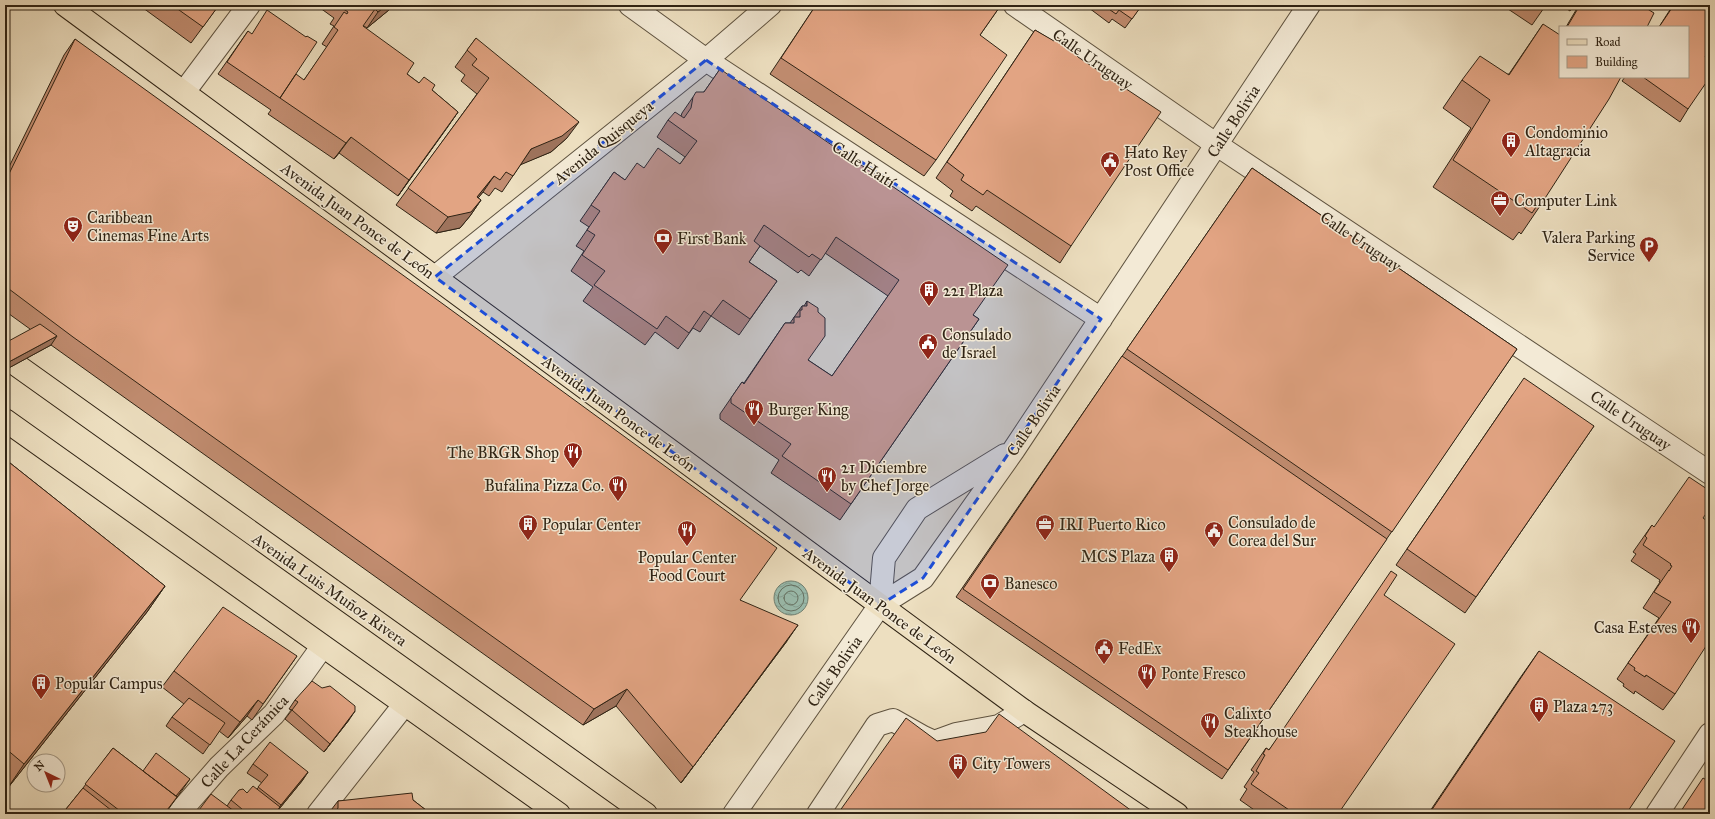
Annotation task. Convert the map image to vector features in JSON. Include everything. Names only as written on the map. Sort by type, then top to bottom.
[{"type":"main road","name":"Avenida Juan Ponce de León","points":[[65,5],[1024,711],[1177,814]]},
{"type":"main road","name":"Avenida Luis Muñoz Rivera","points":[[15,364],[646,814]]},
{"type":"main road","points":[[5,420],[558,814]]},
{"type":"street","points":[[184,92],[249,5]]},
{"type":"street","name":"Calle Haití","points":[[630,5],[706,60],[1101,319]]},
{"type":"street","name":"Avenida Quisqueya","points":[[435,277],[706,60],[770,5]]},
{"type":"street","name":"Calle Uruguay","points":[[1015,5],[1217,145],[1710,473]]},
{"type":"street","name":"Calle Bolivia","points":[[734,814],[880,605],[924,578],[1013,451],[1309,5]]},
{"type":"street","points":[[880,605],[884,558],[917,510],[1013,451]]},
{"type":"street","name":"Calle La Cerámica","points":[[178,814],[219,767],[274,714],[322,647]]},
{"type":"street","points":[[318,814],[404,705]]},
{"type":"street","points":[[818,814],[877,725],[893,720],[922,737],[934,742],[956,734],[999,726],[1024,711]]},
{"type":"street","points":[[1657,814],[1710,734]]},
{"type":"highlighted area","points":[[706,60],[1101,319],[923,578],[880,605],[435,277]]},
{"type":"water","points":[[791,581],[803,586],[808,598],[803,610],[791,615],[779,610],[774,598],[779,586]]},
{"type":"building","points":[[172,5],[219,5],[203,27]]},
{"type":"building","points":[[343,5],[387,5],[378,12],[375,9],[363,26],[414,63],[407,74],[419,83],[424,77],[435,85],[432,90],[458,112],[409,180],[351,137],[346,143],[280,98],[296,74],[304,80],[338,30],[334,27],[344,12],[347,14],[348,12],[342,8]]},
{"type":"building","points":[[816,5],[1001,5],[980,35],[1007,55],[936,160],[781,58]]},
{"type":"building","points":[[1103,5],[1142,5],[1132,19],[1119,10],[1116,14]]},
{"type":"building","points":[[1538,5],[1546,5],[1543,9]]},
{"type":"building","points":[[1580,5],[1641,5],[1654,13],[1648,26],[1568,26]]},
{"type":"building","points":[[1674,5],[1710,5],[1710,50],[1705,57],[1710,61],[1710,77],[1688,109],[1644,78],[1689,78],[1689,26],[1660,26]]},
{"type":"building","points":[[267,10],[306,37],[307,36],[317,42],[280,98],[227,62],[248,31],[252,34]]},
{"type":"building","name":"Condominio Altagracia","points":[[1543,24],[1559,34],[1559,78],[1620,78],[1609,99],[1540,206],[1538,204],[1532,213],[1453,160],[1490,100],[1462,80],[1480,56],[1509,75]]},
{"type":"building","points":[[1035,30],[1054,41],[1057,37],[1078,51],[1076,55],[1078,57],[1161,112],[1071,246],[987,190],[983,195],[961,180],[964,175],[947,162]]},
{"type":"building","points":[[476,38],[579,122],[562,136],[531,149],[513,176],[506,172],[500,180],[494,176],[477,197],[481,200],[471,212],[448,217],[408,188],[489,78],[472,65],[477,59],[467,50]]},
{"type":"building","points":[[75,39],[443,304],[777,548],[740,600],[798,625],[693,767],[627,689],[594,709],[73,337],[5,286],[5,182]]},
{"type":"building","points":[[720,69],[1008,265],[973,315],[979,319],[851,504],[782,456],[791,444],[731,403],[731,398],[742,382],[744,384],[785,323],[794,323],[794,317],[800,317],[800,310],[802,310],[802,306],[807,306],[807,301],[818,308],[818,312],[825,318],[825,336],[808,360],[832,376],[899,280],[836,237],[821,260],[812,254],[809,257],[764,225],[754,241],[760,246],[749,262],[777,281],[750,319],[723,300],[711,316],[704,311],[689,333],[666,316],[657,329],[594,285],[605,271],[582,255],[595,235],[587,230],[600,211],[591,205],[614,172],[625,180],[637,163],[644,168],[658,148],[680,164],[697,141],[668,120],[675,112],[684,118],[691,108],[693,97],[696,92],[704,92]]},
{"type":"building","points":[[1252,168],[1517,349],[1392,532],[1127,349]]},
{"type":"building","points":[[40,324],[57,336],[5,364],[5,343]]},
{"type":"building","name":"MCS Plaza","points":[[1122,356],[1387,539],[1228,770],[963,589]]},
{"type":"building","points":[[1524,378],[1594,426],[1476,597],[1407,549]]},
{"type":"building","name":"Popular Campus","points":[[5,459],[165,586],[33,753],[26,753],[26,761],[24,764],[5,748]]},
{"type":"building","points":[[1689,477],[1710,491],[1710,508],[1703,518],[1710,523],[1710,640],[1675,694],[1646,675],[1645,677],[1634,670],[1635,668],[1628,663],[1671,602],[1654,592],[1672,566],[1643,545],[1647,538],[1645,536],[1652,525],[1654,527]]},
{"type":"building","points":[[1391,571],[1397,575],[1384,595],[1455,644],[1338,814],[1295,814],[1251,784],[1259,773],[1256,771],[1265,755],[1263,754],[1266,748],[1269,750]]},
{"type":"building","points":[[223,607],[297,656],[263,704],[258,700],[240,722],[174,671]]},
{"type":"building","name":"Plaza 273","points":[[1539,651],[1675,741],[1626,814],[1429,814]]},
{"type":"building","points":[[312,681],[322,688],[330,686],[355,706],[355,711],[330,744],[292,710],[298,702],[295,700]]},
{"type":"building","points":[[189,698],[225,723],[210,745],[172,717]]},
{"type":"building","name":"City Towers","points":[[999,714],[1136,814],[842,814],[839,812],[906,718],[937,741],[986,732]]},
{"type":"building","points":[[270,742],[308,772],[281,805],[258,787],[268,775],[253,764]]},
{"type":"building","points":[[113,748],[177,797],[164,814],[124,814],[85,784]]},
{"type":"building","points":[[156,753],[190,779],[176,796],[143,771]]},
{"type":"building","points":[[1703,778],[1710,782],[1710,814],[1679,814]]},
{"type":"building","points":[[253,786],[280,807],[274,814],[248,814],[231,800],[239,790],[243,789],[247,793]]},
{"type":"building","points":[[83,788],[116,814],[62,814]]},
{"type":"building","points":[[412,793],[413,800],[431,814],[334,814],[338,808],[338,801]]},
{"type":"building","points":[[211,794],[238,814],[196,814]]},
{"type":"place","name":"Condominio Altagracia","points":[[1511,158]]},
{"type":"place","name":"Hato Rey Post Office","points":[[1110,178]]},
{"type":"place","name":"Computer Link","points":[[1500,217]]},
{"type":"place","name":"Caribbean Cinemas Fine Arts","points":[[73,243]]},
{"type":"place","name":"First Bank","points":[[663,255]]},
{"type":"place","name":"Valera Parking Service","points":[[1649,263]]},
{"type":"place","name":"221 Plaza","points":[[929,307]]},
{"type":"place","name":"Consulado de Israel","points":[[928,360]]},
{"type":"place","name":"Burger King","points":[[754,426]]},
{"type":"place","name":"The BRGR Shop","points":[[573,469]]},
{"type":"place","name":"21 Diciembre by Chef Jorge","points":[[827,493]]},
{"type":"place","name":"Bufalina Pizza Co.","points":[[618,502]]},
{"type":"place","name":"Popular Center","points":[[528,541]]},
{"type":"place","name":"IRI Puerto Rico","points":[[1045,541]]},
{"type":"place","name":"Popular Center Food Court","points":[[687,547]]},
{"type":"place","name":"Consulado de Corea del Sur","points":[[1214,548]]},
{"type":"place","name":"MCS Plaza","points":[[1169,573]]},
{"type":"place","name":"Banesco","points":[[990,600]]},
{"type":"place","name":"Casa Esteves","points":[[1691,644]]},
{"type":"place","name":"FedEx","points":[[1104,665]]},
{"type":"place","name":"Ponte Fresco","points":[[1147,690]]},
{"type":"place","name":"Popular Campus","points":[[41,700]]},
{"type":"place","name":"Plaza 273","points":[[1539,723]]},
{"type":"place","name":"Calixto Steakhouse","points":[[1210,739]]},
{"type":"place","name":"City Towers","points":[[958,780]]}]
